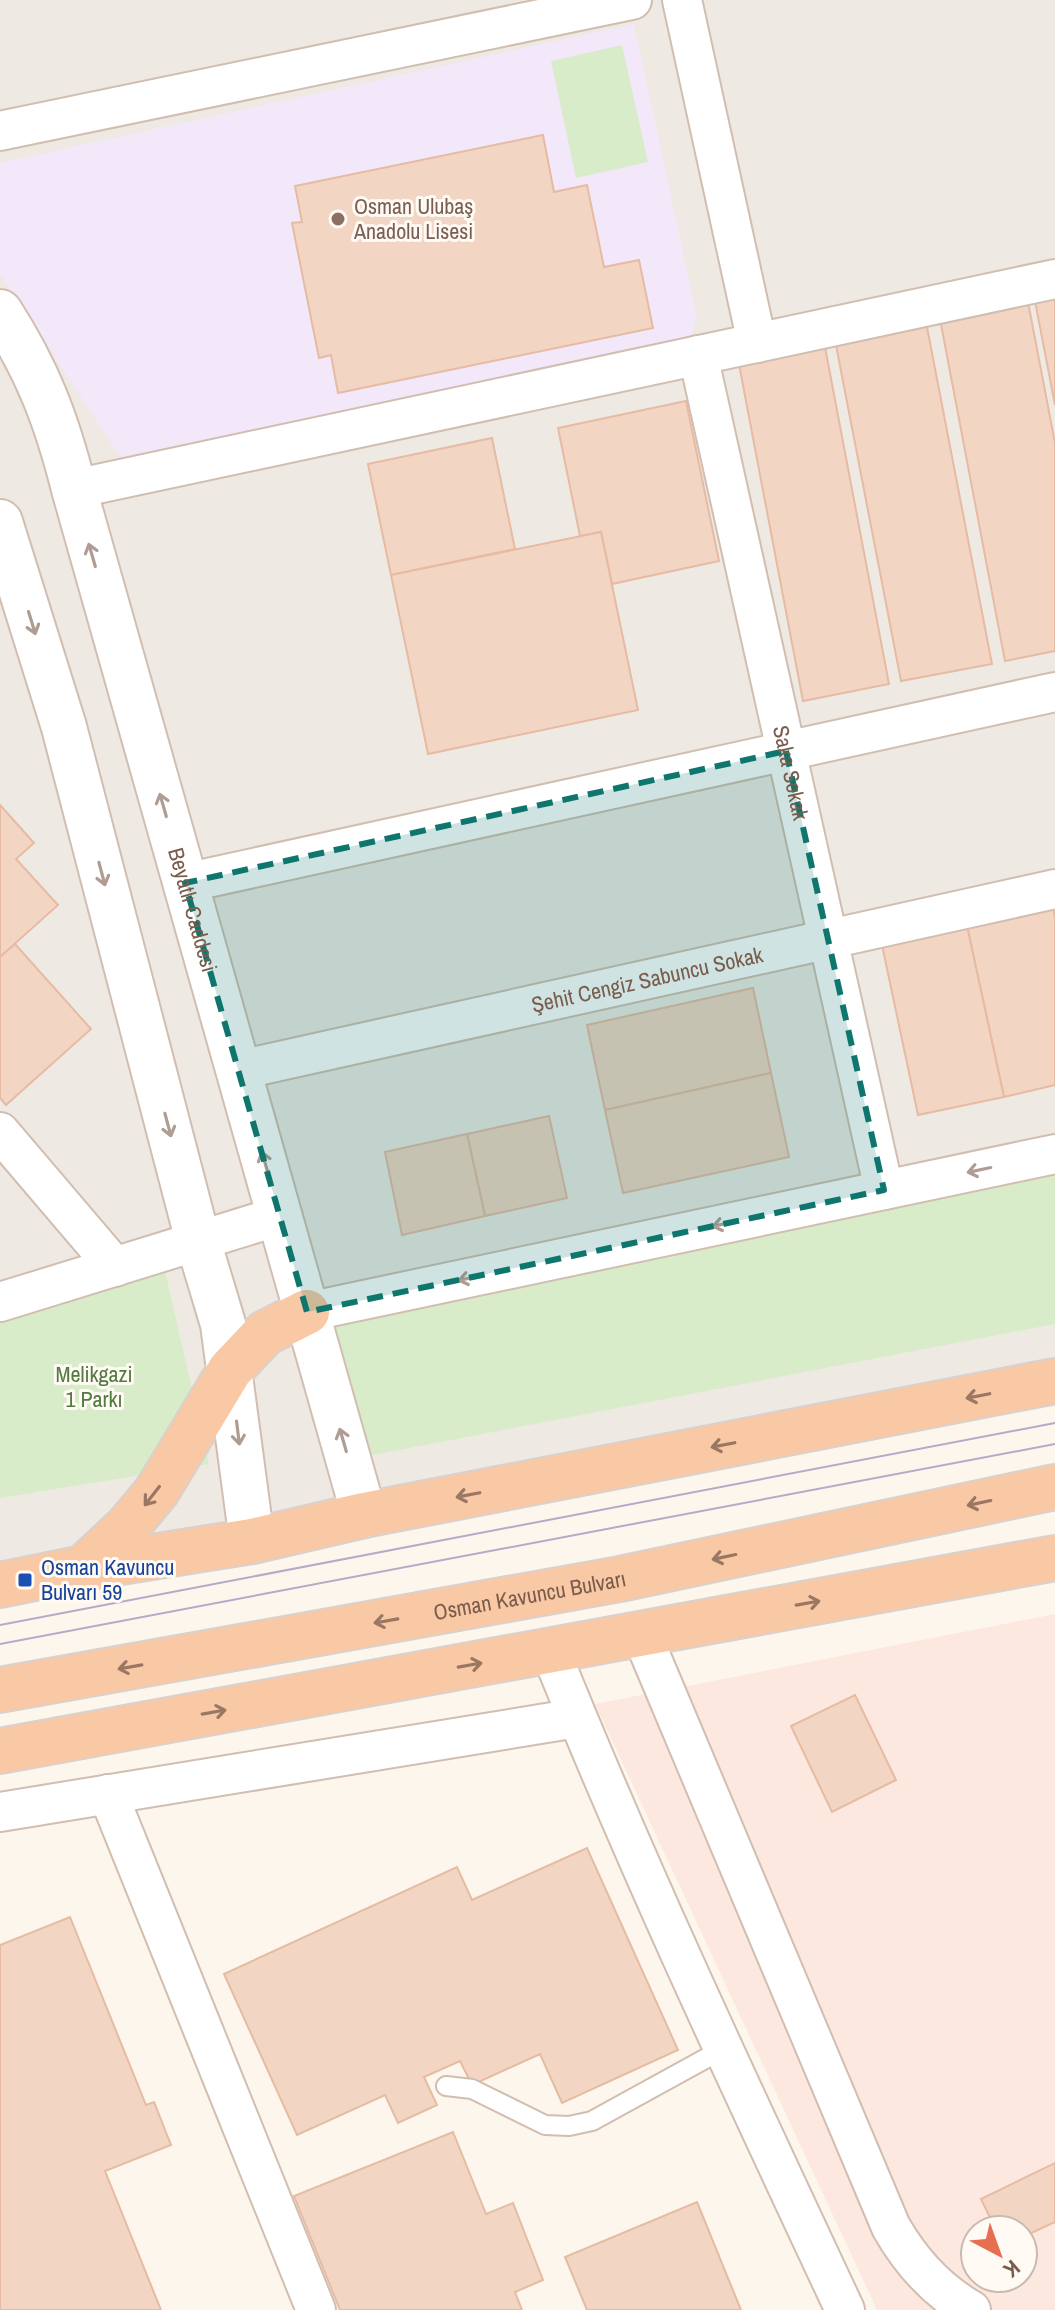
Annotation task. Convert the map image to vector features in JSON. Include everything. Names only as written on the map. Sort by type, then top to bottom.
[{"type":"highway","points":[[83,1568],[127,1527],[157,1491],[230,1370],[265,1333],[307,1312]]},
{"type":"highway","points":[[0,1585],[83,1568],[252,1541],[364,1515],[1055,1381]]},
{"type":"highway","name":"Osman Kavuncu Bulvarı","points":[[0,1690],[620,1579],[1055,1487]]},
{"type":"highway","points":[[0,1751],[1055,1558]]},
{"type":"street","points":[[0,131],[632,0]]},
{"type":"street","points":[[682,0],[757,343]]},
{"type":"street","points":[[74,489],[1055,279]]},
{"type":"street","name":"Beyatlı Caddesi","points":[[0,312],[45,394],[62,441],[364,1515]]},
{"type":"street","name":"Saka Sokak","points":[[698,355],[884,1190]]},
{"type":"street","points":[[0,522],[64,727],[198,1241],[223,1324],[252,1541]]},
{"type":"street","points":[[185,883],[1055,692]]},
{"type":"street","name":"Şehit Cengiz Sabuncu Sokak","points":[[239,1070],[1055,889]]},
{"type":"street","points":[[0,1132],[115,1267]]},
{"type":"street","points":[[307,1312],[1055,1154]]},
{"type":"street","points":[[0,1302],[279,1216]]},
{"type":"street","points":[[641,1633],[891,2227],[920,2270],[938,2288],[971,2310]]},
{"type":"street","points":[[550,1650],[723,2049],[845,2310]]},
{"type":"street","points":[[0,1812],[577,1718]]},
{"type":"street","points":[[108,1794],[316,2310]]},
{"type":"lane","points":[[446,2086],[472,2089],[545,2125],[569,2126],[592,2121],[723,2049]]},
{"type":"highlighted area","points":[[786,751],[884,1190],[307,1312],[185,883]]},
{"type":"shaded area","points":[[0,0],[1055,0],[1055,1360],[0,1600]]},
{"type":"shaded area","name":"Osman Ulubaş Anadolu Lisesi","points":[[634,24],[697,318],[689,339],[131,473],[0,274],[0,163]]},
{"type":"shaded area","points":[[1055,1614],[1055,2310],[877,2310],[595,1704]]},
{"type":"green space","points":[[622,45],[648,162],[576,178],[551,61]]},
{"type":"green space","points":[[1055,1169],[1055,1324],[368,1456],[326,1316]]},
{"type":"green space","name":"Melikgazi 1 Parkı","points":[[163,1262],[209,1464],[0,1498],[0,1313]]},
{"type":"building","points":[[543,135],[554,192],[587,185],[604,267],[639,260],[653,328],[338,393],[331,355],[319,358],[292,223],[302,222],[295,186]]},
{"type":"building","points":[[1055,297],[1055,405],[1035,301]]},
{"type":"building","points":[[1028,302],[1055,443],[1055,651],[1005,661],[940,319]]},
{"type":"building","points":[[926,322],[992,664],[901,681],[835,340]]},
{"type":"building","points":[[824,342],[889,684],[803,701],[738,359]]},
{"type":"building","points":[[686,401],[719,561],[612,584],[601,532],[580,536],[558,428]]},
{"type":"building","points":[[492,438],[515,549],[391,575],[368,464]]},
{"type":"building","points":[[601,532],[638,710],[428,754],[391,575]]},
{"type":"building","points":[[0,805],[34,843],[16,859],[58,905],[0,957]]},
{"type":"building","points":[[1053,907],[1055,1085],[1004,1097],[967,926]]},
{"type":"building","points":[[967,926],[1004,1097],[918,1115],[882,945]]},
{"type":"building","points":[[15,944],[91,1029],[6,1105],[0,1098],[0,957]]},
{"type":"building","points":[[753,988],[771,1073],[605,1110],[587,1025]]},
{"type":"building","points":[[771,1073],[789,1157],[623,1193],[605,1110]]},
{"type":"building","points":[[549,1116],[567,1198],[485,1216],[467,1134]]},
{"type":"building","points":[[467,1134],[485,1216],[402,1235],[385,1152]]},
{"type":"building","points":[[855,1695],[896,1780],[832,1812],[791,1726]]},
{"type":"building","points":[[587,1848],[678,2050],[562,2103],[540,2054],[472,2085],[460,2061],[424,2077],[437,2105],[398,2123],[385,2095],[297,2135],[224,1974],[457,1867],[472,1900]]},
{"type":"building","points":[[70,1917],[146,2105],[154,2102],[171,2145],[105,2171],[161,2310],[0,2310],[0,1945]]},
{"type":"building","points":[[453,2132],[486,2214],[513,2203],[543,2280],[515,2292],[522,2310],[340,2310],[294,2196]]},
{"type":"building","points":[[1055,2163],[1055,2222],[1039,2230],[1039,2214],[988,2214],[981,2199]]},
{"type":"building","points":[[697,2202],[741,2310],[587,2310],[565,2257]]},
{"type":"tram line","points":[[0,1625],[1055,1423]]},
{"type":"tram line","points":[[0,1644],[1055,1444]]},
{"type":"place","name":"Osman Ulubaş Anadolu Lisesi","points":[[338,219]]},
{"type":"place","name":"Osman Kavuncu Bulvarı 59","points":[[25,1580]]}]
